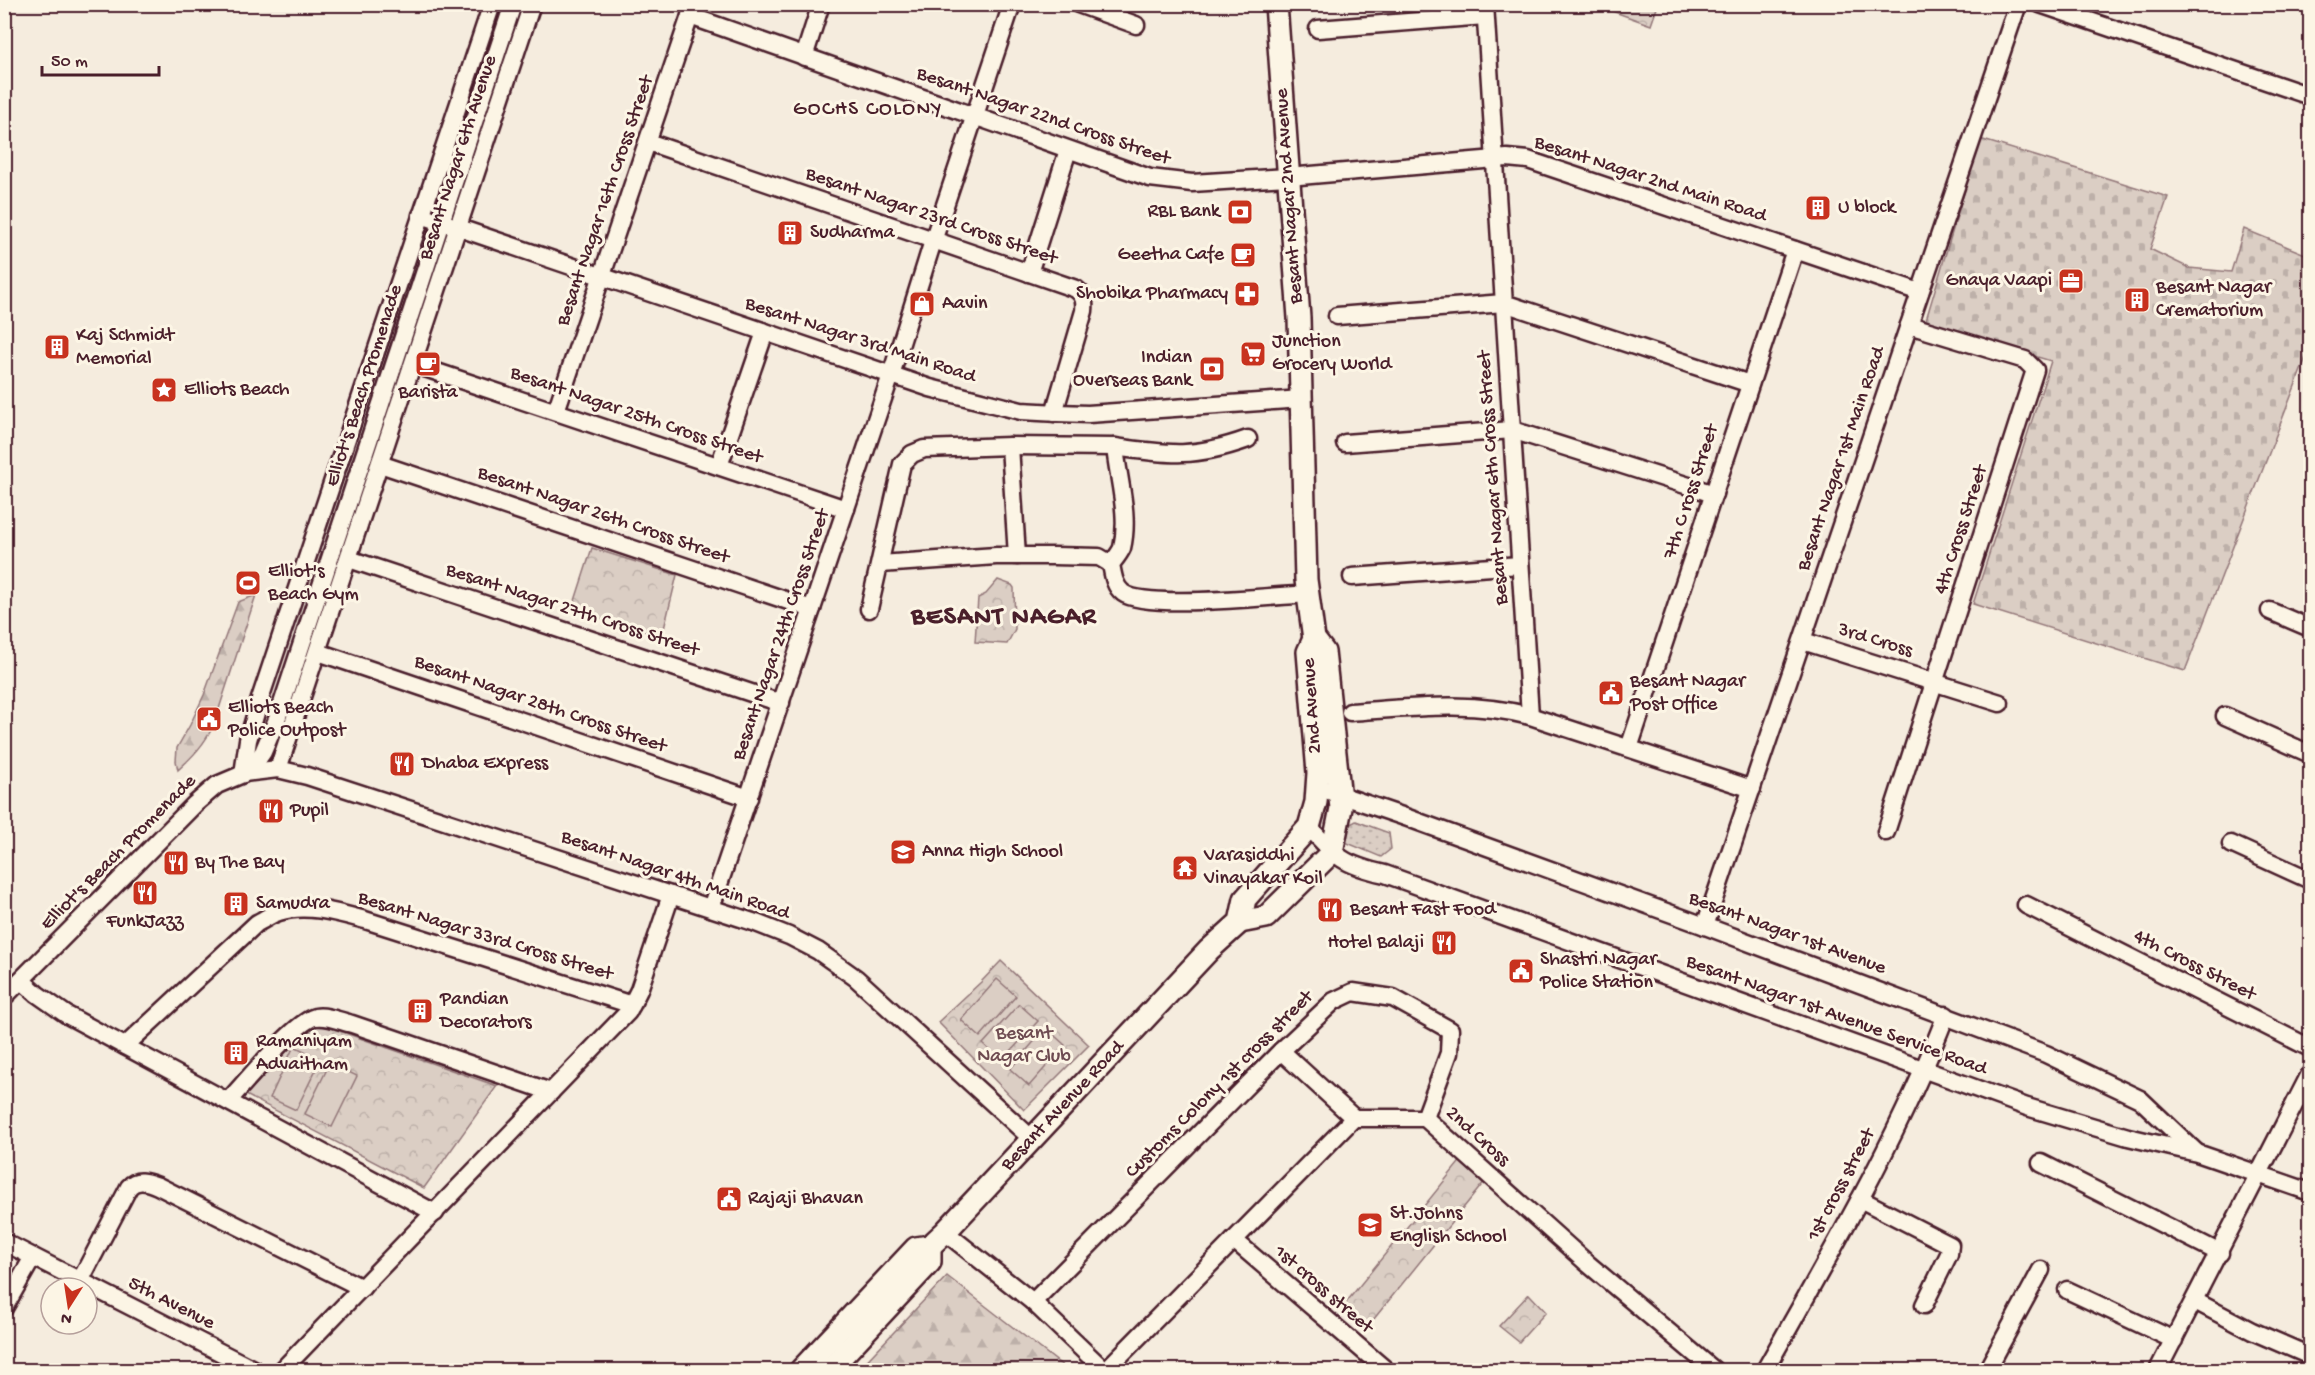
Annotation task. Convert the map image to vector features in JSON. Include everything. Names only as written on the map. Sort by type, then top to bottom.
[{"type":"main road","name":"Besant Nagar 2nd Avenue","points":[[1276,4],[1299,314],[1306,580],[1314,639]]},
{"type":"main road","name":"2nd Avenue","points":[[1309,827],[1316,802],[1317,780],[1308,652],[1314,639]]},
{"type":"main road","points":[[1240,922],[1266,917],[1332,852],[1341,808],[1340,794],[1323,652],[1314,639]]},
{"type":"main road","name":"Besant Avenue Road","points":[[801,1371],[916,1248],[938,1239],[1209,950],[1240,922],[1245,899],[1309,827]]},
{"type":"main road","points":[[830,1371],[930,1262],[938,1239]]},
{"type":"street","name":"Elliot's Beach Promenade","points":[[243,774],[248,740],[260,699],[492,4]]},
{"type":"street","name":"Elliot's Beach Promenade","points":[[4,997],[195,804],[217,785],[243,774],[254,765],[263,752],[277,719],[513,4]]},
{"type":"street","name":"Besant Nagar 6th Avenue","points":[[278,769],[532,4]]},
{"type":"street","points":[[804,57],[821,4]]},
{"type":"street","name":"Besant Nagar 24th Cross Street","points":[[711,908],[891,375],[973,117],[1012,4]]},
{"type":"street","points":[[1077,4],[1094,7],[1136,25]]},
{"type":"street","name":"Besant Nagar 1st Main Road","points":[[1705,926],[2018,4]]},
{"type":"street","points":[[2040,4],[2310,96]]},
{"type":"street","name":"Besant Nagar 22nd Cross Street","points":[[692,10],[804,57],[1139,175],[1170,182],[1192,183],[1288,177]]},
{"type":"street","name":"Besant Nagar 16th Cross Street","points":[[556,411],[692,10]]},
{"type":"street","points":[[1318,29],[1485,10]]},
{"type":"street","name":"Besant Nagar 6th Cross Street","points":[[1485,10],[1530,716]]},
{"type":"street","name":"Besant Nagar 23rd Cross Street","points":[[648,142],[1076,289],[1085,301],[1081,324],[1054,413]]},
{"type":"street","points":[[1029,273],[1068,150]]},
{"type":"street","name":"Besant Nagar 2nd Main Road","points":[[1288,177],[1507,158],[1528,160],[1920,292]]},
{"type":"street","name":"Besant Nagar 3rd Main Road","points":[[421,215],[930,388],[999,406],[1054,413],[1088,414],[1302,399]]},
{"type":"street","name":"7th C ross Street","points":[[1629,748],[1795,250]]},
{"type":"street","points":[[1337,316],[1504,303],[1750,384]]},
{"type":"street","name":"4th Cross Street","points":[[1886,832],[2035,370],[2030,362],[2025,360],[1909,325]]},
{"type":"street","points":[[719,466],[765,332]]},
{"type":"street","name":"Besant Nagar 25th Cross Street","points":[[413,364],[846,509]]},
{"type":"street","points":[[1345,443],[1512,430],[1714,494]]},
{"type":"street","points":[[869,609],[902,464],[912,454],[924,449],[1010,446],[1116,447],[1179,454],[1218,450],[1248,439]]},
{"type":"street","points":[[1010,446],[1017,556]]},
{"type":"street","points":[[1116,447],[1124,531],[1121,550],[1112,564],[1116,585],[1123,593],[1143,601],[1217,600],[1309,594]]},
{"type":"street","name":"Besant Nagar 26th Cross Street","points":[[380,464],[812,609]]},
{"type":"street","points":[[880,564],[1017,556],[1099,557],[1112,564]]},
{"type":"street","name":"Besant Nagar 27th Cross Street","points":[[349,559],[781,703]]},
{"type":"street","points":[[1352,577],[1520,565]]},
{"type":"street","points":[[2270,611],[2310,628]]},
{"type":"street","name":"3rd Cross","points":[[1803,641],[2000,703]]},
{"type":"street","name":"Besant Nagar 28th Cross Street","points":[[318,652],[749,798]]},
{"type":"street","points":[[1350,712],[1457,706],[1497,709],[1530,716],[1752,789]]},
{"type":"street","points":[[2224,716],[2310,754]]},
{"type":"street","name":"Besant Nagar 4th Main Road","points":[[243,774],[278,769],[308,776],[711,908],[789,936],[818,951],[856,978],[1032,1140]]},
{"type":"street","name":"Besant Nagar 1st Avenue","points":[[1317,780],[1340,794],[1705,926],[2046,1054],[2140,1099],[2197,1153]]},
{"type":"street","name":"Besant Nagar 1st Avenue Service Road","points":[[1309,827],[1332,852],[1354,867],[1385,874],[2027,1107],[2128,1137],[2197,1153],[2310,1191]]},
{"type":"street","points":[[2231,844],[2310,880]]},
{"type":"street","points":[[282,1371],[615,1026],[632,1005],[639,990],[671,895]]},
{"type":"street","name":"4th Cross Street","points":[[2026,905],[2310,1048]]},
{"type":"street","name":"Besant Nagar 33rd Cross Street","points":[[125,1046],[257,924],[279,912],[288,910],[331,912],[365,920],[632,1005]]},
{"type":"street","points":[[21,980],[68,1015],[435,1212]]},
{"type":"street","name":"Customs Colony 1st cross street","points":[[1033,1302],[1281,1051],[1334,1001],[1353,992],[1393,998],[1450,1029],[1449,1053],[1425,1118]]},
{"type":"street","name":"1st cross street","points":[[1765,1371],[1860,1199],[1924,1071],[1946,1015]]},
{"type":"street","points":[[228,1101],[299,1026],[317,1017],[332,1018],[352,1024],[551,1092]]},
{"type":"street","points":[[938,1239],[1033,1302],[1105,1371],[1354,1118],[1281,1051]]},
{"type":"street","points":[[2158,1371],[2310,1074]]},
{"type":"street","name":"2nd Cross","points":[[1354,1118],[1425,1118],[1587,1263],[1714,1371]]},
{"type":"street","points":[[2041,1163],[2220,1253]]},
{"type":"street","points":[[83,1276],[129,1187],[142,1181],[158,1186],[362,1288]]},
{"type":"street","points":[[1860,1199],[1950,1245],[1949,1254],[1924,1305]]},
{"type":"street","name":"1st cross street","points":[[1234,1240],[1386,1371]]},
{"type":"street","name":"5th Avenue","points":[[4,1242],[70,1276]]},
{"type":"street","points":[[4,1308],[33,1257]]},
{"type":"street","points":[[1987,1371],[2041,1270]]},
{"type":"street","points":[[2067,1290],[2174,1340]]},
{"type":"street","name":"5th Avenue","points":[[99,1291],[255,1371]]},
{"type":"street","points":[[2195,1301],[2310,1356]]},
{"type":"green space","points":[[1595,5],[1658,5],[1651,25]]},
{"type":"green space","points":[[1980,139],[2168,197],[2150,249],[2189,268],[2231,272],[2244,229],[2310,256],[2310,347],[2185,671],[1973,604],[2051,361],[1925,323]]},
{"type":"green space","points":[[592,548],[677,575],[662,637],[572,610]]},
{"type":"green space","points":[[998,580],[1014,588],[1015,629],[1007,644],[975,642],[978,598],[986,594]]},
{"type":"green space","points":[[256,595],[217,715],[206,711],[202,722],[213,726],[198,750],[178,770],[177,748],[204,695],[238,602]]},
{"type":"green space","points":[[1356,821],[1389,833],[1391,849],[1381,857],[1345,842],[1343,828]]},
{"type":"green space","name":"Besant Nagar Club","points":[[1001,961],[1089,1045],[1024,1110],[938,1022]]},
{"type":"green space","points":[[997,979],[1016,996],[980,1037],[961,1020]]},
{"type":"green space","points":[[1019,1004],[1038,1021],[1002,1061],[983,1044]]},
{"type":"green space","points":[[314,1022],[497,1086],[424,1188],[246,1095]]},
{"type":"green space","points":[[1046,1028],[1065,1045],[1029,1086],[1010,1069]]},
{"type":"green space","points":[[294,1046],[321,1059],[296,1110],[270,1098]]},
{"type":"green space","points":[[330,1063],[357,1076],[332,1127],[305,1114]]},
{"type":"green space","points":[[1462,1159],[1485,1181],[1365,1330],[1344,1305]]},
{"type":"green space","points":[[947,1276],[1068,1370],[858,1370]]},
{"type":"green space","points":[[1529,1294],[1546,1312],[1519,1342],[1499,1326]]},
{"type":"place","name":"U block","points":[[1818,208]]},
{"type":"place","name":"RBL Bank","points":[[1240,212]]},
{"type":"place","name":"Sudharma","points":[[790,233]]},
{"type":"place","name":"Geetha Cafe","points":[[1243,255]]},
{"type":"place","name":"Gnaya Vaapi","points":[[2071,281]]},
{"type":"place","name":"Shobika Pharmacy","points":[[1247,294]]},
{"type":"place","name":"Besant Nagar Crematorium","points":[[2137,300]]},
{"type":"place","name":"Aavin","points":[[922,304]]},
{"type":"place","name":"Kaj Schmidt Memorial","points":[[57,347]]},
{"type":"place","name":"Junction Grocery World","points":[[1253,354]]},
{"type":"place","name":"Barista","points":[[428,364]]},
{"type":"place","name":"Indian Overseas Bank","points":[[1212,369]]},
{"type":"place","name":"Elliots Beach","points":[[164,390]]},
{"type":"place","name":"Elliot's Beach Gym","points":[[248,583]]},
{"type":"place","name":"Besant Nagar Post Office","points":[[1611,693]]},
{"type":"place","name":"Elliots Beach Police Outpost","points":[[209,719]]},
{"type":"place","name":"Dhaba Express","points":[[402,764]]},
{"type":"place","name":"Pupil","points":[[271,811]]},
{"type":"place","name":"Anna High School","points":[[903,852]]},
{"type":"place","name":"By The Bay","points":[[176,863]]},
{"type":"place","name":"Varasiddhi Vinayakar Koil","points":[[1185,868]]},
{"type":"place","name":"FunkJazz","points":[[145,893]]},
{"type":"place","name":"Samudra","points":[[236,904]]},
{"type":"place","name":"Besant Fast Food","points":[[1330,910]]},
{"type":"place","name":"Hotel Balaji","points":[[1444,943]]},
{"type":"place","name":"Shastri Nagar Police Station","points":[[1521,971]]},
{"type":"place","name":"Pandian Decorators","points":[[420,1011]]},
{"type":"place","name":"Ramaniyam Advaitham","points":[[236,1053]]},
{"type":"place","name":"Rajaji Bhavan","points":[[729,1199]]},
{"type":"place","name":"St.Johns English School","points":[[1370,1225]]},
{"type":"district","name":"GOCHS COLONY","points":[[868,110]]},
{"type":"district","name":"BESANT NAGAR","points":[[1004,618]]}]
